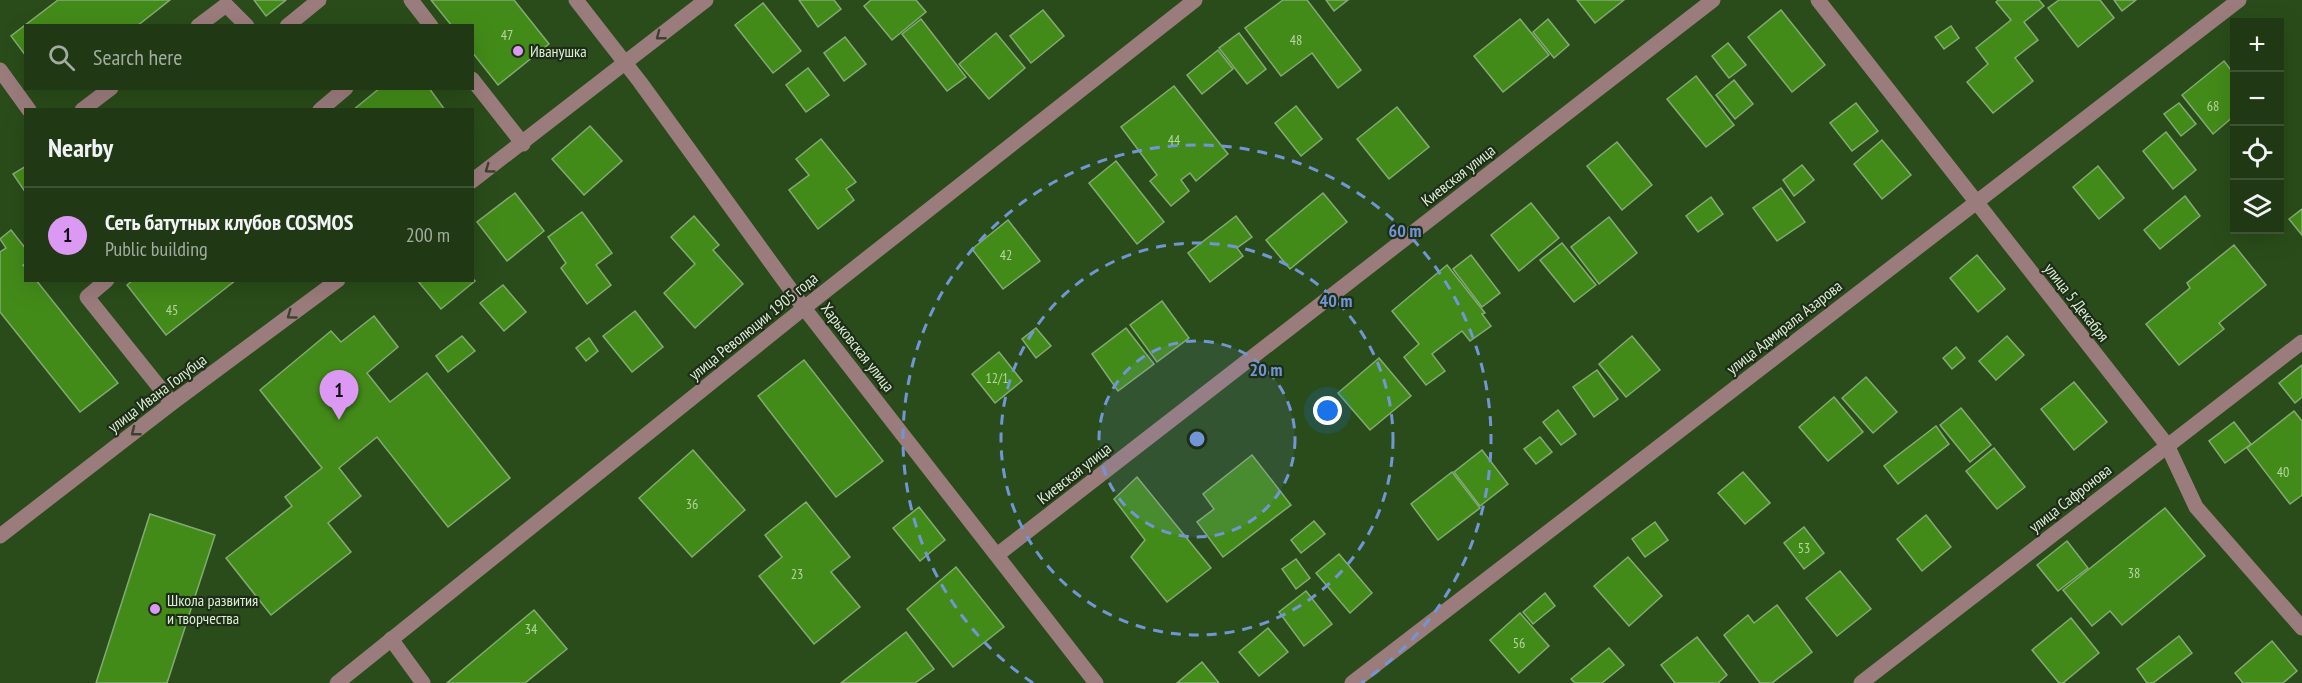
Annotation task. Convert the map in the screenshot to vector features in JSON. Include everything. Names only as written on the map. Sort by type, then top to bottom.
[{"type":"street","points":[[289,24],[319,0]]},
{"type":"street","points":[[411,0],[427,24]]},
{"type":"street","name":"Харьковская улица","points":[[576,0],[626,63],[804,308],[1096,683]]},
{"type":"street","points":[[474,180],[523,144],[706,0]]},
{"type":"street","name":"улица Революции 1905 года","points":[[337,683],[804,308],[1195,0]]},
{"type":"street","name":"Киевская улица","points":[[997,555],[1713,0]]},
{"type":"street","name":"улица 5 Декабря","points":[[1818,0],[2167,445],[2196,507],[2302,628]]},
{"type":"street","name":"улица Адмирала Азарова","points":[[1352,683],[2239,0]]},
{"type":"street","points":[[200,24],[224,3],[245,24]]},
{"type":"street","points":[[0,70],[28,108]]},
{"type":"street","points":[[474,82],[523,144]]},
{"type":"street","points":[[85,108],[108,90]]},
{"type":"street","points":[[322,108],[344,90]]},
{"type":"street","points":[[105,282],[87,297],[172,404]]},
{"type":"street","name":"улица Ивана Голубца","points":[[0,536],[335,282]]},
{"type":"street","name":"улица Сафронова","points":[[1861,683],[2302,342]]},
{"type":"street","points":[[391,639],[423,683]]},
{"type":"building","points":[[58,0],[170,0],[140,24],[27,24]]},
{"type":"building","points":[[254,0],[286,0],[266,16]]},
{"type":"building","points":[[431,0],[514,0],[549,44],[498,85],[474,55],[474,24],[450,24]]},
{"type":"building","points":[[799,0],[834,0],[841,9],[818,27]]},
{"type":"building","points":[[871,0],[916,0],[926,12],[892,40],[864,6]]},
{"type":"building","points":[[1283,0],[1307,0],[1361,70],[1338,88],[1312,53],[1281,76],[1245,28]]},
{"type":"building","points":[[1326,0],[1348,0],[1334,11]]},
{"type":"building","points":[[1577,0],[1624,0],[1595,23]]},
{"type":"building","points":[[1998,0],[2039,0],[2044,6],[2024,22],[2038,40],[2015,58],[2033,81],[1993,113],[1967,82],[1988,64],[1976,48],[2011,20],[1996,2]]},
{"type":"building","points":[[2059,0],[2100,0],[2114,18],[2078,47],[2048,8]]},
{"type":"building","points":[[2114,0],[2136,0],[2122,11]]},
{"type":"building","points":[[763,3],[801,51],[773,73],[735,25]]},
{"type":"building","points":[[1043,10],[1064,36],[1031,63],[1010,36]]},
{"type":"building","points":[[1781,10],[1825,65],[1792,92],[1748,37]]},
{"type":"building","points":[[921,19],[966,77],[947,91],[902,34]]},
{"type":"building","points":[[1520,19],[1549,55],[1503,92],[1474,56]]},
{"type":"building","points":[[1548,19],[1569,45],[1554,58],[1533,32]]},
{"type":"building","points":[[24,26],[24,53],[11,36]]},
{"type":"building","points":[[1951,26],[1959,38],[1944,49],[1935,37]]},
{"type":"building","points":[[996,33],[1025,68],[989,99],[959,64]]},
{"type":"building","points":[[1239,33],[1266,69],[1247,84],[1219,48]]},
{"type":"building","points":[[845,37],[866,64],[844,81],[824,53]]},
{"type":"building","points":[[1728,43],[1746,65],[1729,78],[1712,56]]},
{"type":"building","points":[[1218,50],[1233,69],[1202,94],[1187,75]]},
{"type":"building","points":[[2224,61],[2230,69],[2230,119],[2213,134],[2182,95]]},
{"type":"building","points":[[808,68],[829,95],[806,112],[786,85]]},
{"type":"building","points":[[1696,76],[1734,125],[1706,147],[1667,99]]},
{"type":"building","points":[[1734,80],[1753,104],[1735,119],[1716,95]]},
{"type":"building","points":[[1174,86],[1228,154],[1196,181],[1190,173],[1181,180],[1189,191],[1171,206],[1150,181],[1157,175],[1121,127]]},
{"type":"building","points":[[378,90],[430,90],[444,108],[355,108]]},
{"type":"building","points":[[1856,103],[1878,131],[1852,151],[1830,123]]},
{"type":"building","points":[[2179,103],[2196,124],[2181,136],[2164,114]]},
{"type":"building","points":[[1296,106],[1322,139],[1301,156],[1275,123]]},
{"type":"building","points":[[1397,107],[1429,147],[1389,179],[1357,139]]},
{"type":"building","points":[[590,126],[622,161],[584,195],[552,159]]},
{"type":"building","points":[[2166,132],[2196,170],[2173,189],[2143,151]]},
{"type":"building","points":[[821,139],[856,182],[846,189],[854,200],[818,229],[789,190],[809,175],[796,159]]},
{"type":"building","points":[[1882,140],[1911,175],[1882,199],[1854,164]]},
{"type":"building","points":[[1617,142],[1652,185],[1622,210],[1587,166]]},
{"type":"building","points":[[1116,161],[1164,222],[1137,244],[1089,183]]},
{"type":"building","points":[[1802,165],[1814,180],[1794,196],[1783,180]]},
{"type":"building","points":[[2098,166],[2124,198],[2099,219],[2073,187]]},
{"type":"building","points":[[24,167],[24,190],[13,174]]},
{"type":"building","points":[[1781,188],[1805,222],[1777,241],[1753,208]]},
{"type":"building","points":[[515,193],[544,231],[507,261],[477,222]]},
{"type":"building","points":[[1323,193],[1347,222],[1290,269],[1266,240]]},
{"type":"building","points":[[2185,196],[2200,216],[2160,249],[2144,230]]},
{"type":"building","points":[[1711,197],[1723,214],[1698,232],[1686,216]]},
{"type":"building","points":[[1531,203],[1559,238],[1519,271],[1491,235]]},
{"type":"building","points":[[2302,209],[2302,235],[2289,219]]},
{"type":"building","points":[[582,212],[612,253],[596,265],[611,285],[587,304],[561,268],[566,263],[548,237]]},
{"type":"building","points":[[694,216],[719,245],[713,250],[743,284],[695,328],[664,293],[695,264],[671,237]]},
{"type":"building","points":[[1236,216],[1252,237],[1237,248],[1243,256],[1210,282],[1188,253]]},
{"type":"building","points":[[1609,217],[1637,253],[1599,284],[1571,247]]},
{"type":"building","points":[[1008,220],[1040,261],[1003,289],[972,249]]},
{"type":"building","points":[[11,230],[24,246],[24,282],[38,282],[118,383],[80,412],[0,312],[0,252],[6,248],[0,239]]},
{"type":"building","points":[[1562,243],[1596,285],[1574,302],[1540,260]]},
{"type":"building","points":[[2234,245],[2266,285],[2219,323],[2224,329],[2179,365],[2146,324],[2190,288],[2187,283]]},
{"type":"building","points":[[1471,255],[1500,293],[1482,307],[1453,269]]},
{"type":"building","points":[[1977,255],[2005,289],[1978,312],[1950,278]]},
{"type":"building","points":[[1447,265],[1485,313],[1482,314],[1491,326],[1470,341],[1462,331],[1432,354],[1445,371],[1426,385],[1404,357],[1419,344],[1392,311]]},
{"type":"building","points":[[131,282],[233,282],[166,335],[127,285]]},
{"type":"building","points":[[419,282],[474,282],[441,309]]},
{"type":"building","points":[[503,285],[526,312],[504,331],[480,303]]},
{"type":"building","points":[[1162,301],[1189,338],[1157,362],[1130,325]]},
{"type":"building","points":[[635,311],[663,347],[632,372],[603,336]]},
{"type":"building","points":[[374,316],[398,347],[367,373],[390,402],[427,373],[510,478],[448,527],[377,437],[339,468],[361,496],[328,523],[351,552],[271,615],[226,558],[292,506],[285,497],[322,468],[260,390],[331,331],[341,342]]},
{"type":"building","points":[[1036,328],[1051,346],[1036,358],[1022,339]]},
{"type":"building","points":[[1126,328],[1154,364],[1118,391],[1092,354]]},
{"type":"building","points":[[462,336],[475,351],[448,372],[436,356]]},
{"type":"building","points":[[1632,336],[1660,370],[1626,397],[1599,364]]},
{"type":"building","points":[[2007,336],[2024,355],[1996,380],[1979,361]]},
{"type":"building","points":[[589,338],[598,351],[586,361],[576,348]]},
{"type":"building","points":[[1956,347],[1965,358],[1952,369],[1943,358]]},
{"type":"building","points":[[999,352],[1022,381],[995,403],[972,374]]},
{"type":"building","points":[[1379,358],[1411,396],[1370,430],[1338,393]]},
{"type":"building","points":[[804,360],[883,461],[836,497],[758,396]]},
{"type":"building","points":[[2302,365],[2302,397],[2295,403],[2279,383]]},
{"type":"building","points":[[1597,370],[1618,399],[1594,417],[1573,387]]},
{"type":"building","points":[[1866,377],[1897,412],[1873,433],[1842,398]]},
{"type":"building","points":[[2074,382],[2107,422],[2074,450],[2041,409]]},
{"type":"building","points":[[1834,397],[1863,432],[1828,461],[1799,427]]},
{"type":"building","points":[[1961,408],[1991,445],[1970,462],[1940,425]]},
{"type":"building","points":[[1558,410],[1576,434],[1561,445],[1543,422]]},
{"type":"building","points":[[2294,411],[2302,421],[2302,495],[2290,504],[2247,448]]},
{"type":"building","points":[[2234,422],[2251,444],[2225,463],[2209,441]]},
{"type":"building","points":[[1936,426],[1949,444],[1898,484],[1884,466]]},
{"type":"building","points":[[1540,437],[1552,452],[1536,464],[1524,449]]},
{"type":"building","points":[[1994,448],[2025,487],[1997,509],[1966,471]]},
{"type":"building","points":[[693,450],[745,510],[692,557],[639,498]]},
{"type":"building","points":[[1482,450],[1508,484],[1480,506],[1454,472]]},
{"type":"building","points":[[1252,455],[1291,505],[1223,557],[1197,522],[1214,509],[1203,494]]},
{"type":"building","points":[[1452,472],[1480,508],[1438,540],[1411,504]]},
{"type":"building","points":[[1743,472],[1770,503],[1745,524],[1718,493]]},
{"type":"building","points":[[1137,477],[1211,568],[1167,602],[1131,557],[1145,540],[1114,499]]},
{"type":"building","points":[[806,502],[850,557],[831,572],[860,607],[814,644],[759,576],[782,557],[765,535]]},
{"type":"building","points":[[919,507],[945,540],[920,561],[893,528]]},
{"type":"building","points":[[2165,508],[2205,556],[2122,625],[2110,611],[2092,626],[2063,590]]},
{"type":"building","name":"Школа развития и творчества","points":[[150,514],[215,535],[167,683],[96,683]]},
{"type":"building","points":[[1926,515],[1951,547],[1922,571],[1897,539]]},
{"type":"building","points":[[1314,521],[1325,534],[1301,553],[1291,540]]},
{"type":"building","points":[[1655,522],[1668,540],[1645,557],[1632,539]]},
{"type":"building","points":[[1804,527],[1824,553],[1804,569],[1784,543]]},
{"type":"building","points":[[2067,541],[2088,568],[2058,591],[2037,565]]},
{"type":"building","points":[[1339,554],[1372,593],[1350,613],[1316,573]]},
{"type":"building","points":[[1628,557],[1662,596],[1629,626],[1594,586]]},
{"type":"building","points":[[1296,559],[1310,578],[1296,589],[1282,569]]},
{"type":"building","points":[[956,567],[1004,627],[953,667],[907,609]]},
{"type":"building","points":[[1840,571],[1871,609],[1837,636],[1806,598]]},
{"type":"building","points":[[1306,591],[1332,624],[1304,646],[1279,612]]},
{"type":"building","points":[[1545,593],[1555,606],[1533,624],[1523,612]]},
{"type":"building","points":[[1777,605],[1812,652],[1772,683],[1760,683],[1724,635],[1748,615],[1754,623]]},
{"type":"building","points":[[534,610],[567,649],[525,683],[447,683]]},
{"type":"building","points":[[1520,613],[1549,646],[1519,673],[1490,640]]},
{"type":"building","points":[[2071,618],[2099,653],[2063,683],[2059,683],[2032,650]]},
{"type":"building","points":[[1268,628],[1288,652],[1259,676],[1239,652]]},
{"type":"building","points":[[906,632],[934,669],[915,683],[841,683]]},
{"type":"building","points":[[2179,636],[2192,653],[2153,683],[2147,683],[2137,669]]},
{"type":"building","points":[[1697,637],[1727,675],[1718,683],[1675,683],[1661,665]]},
{"type":"building","points":[[2272,641],[2297,671],[2283,683],[2243,683],[2235,673]]},
{"type":"building","points":[[1609,648],[1624,665],[1602,683],[1575,683],[1571,679]]},
{"type":"building","points":[[1202,662],[1219,683],[1177,683]]},
{"type":"place","name":"Иванушка","points":[[518,51]]},
{"type":"place","name":"Сеть батутных клубов COSMOS","points":[[339,420]]},
{"type":"place","name":"Школа развития и творчества","points":[[155,609]]}]
